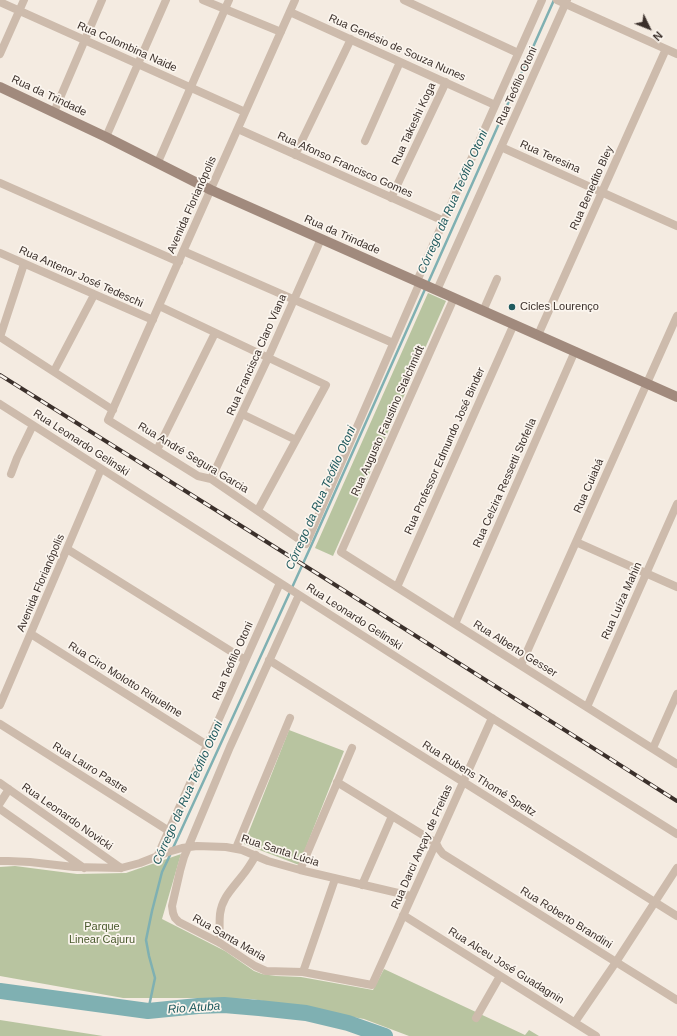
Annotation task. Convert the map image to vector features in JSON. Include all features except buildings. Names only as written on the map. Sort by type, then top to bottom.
[{"type":"main road","name":"Rua da Trindade","points":[[0,87],[158,162],[211,190],[677,397]]},
{"type":"street","points":[[0,54],[24,0]]},
{"type":"street","points":[[54,112],[102,0]]},
{"type":"street","points":[[106,137],[166,0]]},
{"type":"street","points":[[203,0],[281,32]]},
{"type":"street","points":[[158,162],[230,0]]},
{"type":"street","name":"Avenida Florianópolis","points":[[108,420],[295,0]]},
{"type":"street","points":[[404,0],[518,53]]},
{"type":"street","name":"Rua Teófilo Otoni","points":[[306,544],[444,221],[542,0]]},
{"type":"street","points":[[557,0],[566,2],[677,54]]},
{"type":"street","name":"Rua Colombina Naide","points":[[0,2],[245,112]]},
{"type":"street","name":"Rua Teófilo Otoni","points":[[437,290],[566,2]]},
{"type":"street","name":"Rua Genésio de Souza Nunes","points":[[290,12],[495,105]]},
{"type":"street","points":[[295,155],[351,39]]},
{"type":"street","name":"Rua Benedito Bley","points":[[538,335],[666,49]]},
{"type":"street","points":[[365,141],[400,62]]},
{"type":"street","name":"Rua Takeshi Koga","points":[[391,198],[446,82]]},
{"type":"street","name":"Rua Afonso Francisco Gomes","points":[[238,130],[444,221]]},
{"type":"street","name":"Rua Teresina","points":[[501,147],[677,226]]},
{"type":"street","points":[[0,183],[179,262]]},
{"type":"street","name":"Rua Francisca Claro Viana","points":[[211,479],[268,358],[321,239]]},
{"type":"street","points":[[183,251],[393,343]]},
{"type":"street","name":"Rua Antenor José Tedeschi","points":[[0,253],[152,320]]},
{"type":"street","points":[[24,264],[0,337],[113,410]]},
{"type":"street","points":[[483,311],[497,279]]},
{"type":"street","points":[[54,371],[94,294]]},
{"type":"street","name":"Rua Augusto Faustino Stalchmidt","points":[[341,552],[454,298]]},
{"type":"street","name":"Rua Antenor José Tedeschi","points":[[159,306],[326,385],[296,440]]},
{"type":"street","name":"Rua Cuiabá","points":[[521,666],[677,316]]},
{"type":"street","name":"Rua Professor Edmundo José Binder","points":[[397,587],[514,324]]},
{"type":"street","points":[[157,450],[215,333]]},
{"type":"street","name":"Rua Celzira Ressetti Stofella","points":[[455,624],[575,351]]},
{"type":"street","name":"Rua Leonardo Gelinski","points":[[0,404],[492,718],[677,834]]},
{"type":"street","points":[[242,414],[296,440],[258,510]]},
{"type":"street","name":"Rua André Segura Garcia","points":[[108,420],[198,476],[211,479],[306,544]]},
{"type":"street","points":[[11,474],[17,458],[33,426]]},
{"type":"street","name":"Avenida Florianópolis","points":[[0,705],[101,469]]},
{"type":"street","name":"Rua Luíza Mahin","points":[[587,707],[677,504]]},
{"type":"street","points":[[576,542],[677,587]]},
{"type":"street","points":[[67,549],[245,660]]},
{"type":"street","name":"Rua Alberto Gesser","points":[[341,552],[677,764]]},
{"type":"street","name":"Rua Teófilo Otoni","points":[[157,857],[245,660],[282,584]]},
{"type":"street","points":[[188,847],[220,770],[270,660],[297,594]]},
{"type":"street","name":"Rua Ciro Molotto Riquelme","points":[[30,634],[207,745]]},
{"type":"street","name":"Rua Rubens Thomé Speltz","points":[[270,660],[677,916]]},
{"type":"street","points":[[653,748],[677,694]]},
{"type":"street","points":[[236,848],[290,718]]},
{"type":"street","name":"Rua Darci Ançay de Freitas","points":[[372,985],[492,718]]},
{"type":"street","name":"Rua Lauro Pastre","points":[[0,724],[169,831]]},
{"type":"street","points":[[300,870],[352,748]]},
{"type":"street","name":"Rua Roberto Brandini","points":[[337,782],[436,843],[443,854],[677,1000]]},
{"type":"street","name":"Rua Leonardo Novicki","points":[[0,783],[121,868]]},
{"type":"street","points":[[0,803],[9,790]]},
{"type":"street","points":[[0,809],[84,868]]},
{"type":"street","points":[[362,885],[392,816]]},
{"type":"street","name":"Rua Santa Lúcia","points":[[0,861],[8,860],[84,868],[121,868],[188,847],[208,846],[236,848],[272,862],[300,870],[411,896]]},
{"type":"street","name":"Rua Santa Maria","points":[[188,847],[180,871],[172,906],[175,918],[179,922],[220,943],[260,969],[269,971],[303,972],[372,985]]},
{"type":"street","points":[[428,859],[438,854],[443,854]]},
{"type":"street","points":[[220,943],[220,913],[223,903],[228,893],[247,870],[256,855]]},
{"type":"street","points":[[574,1022],[616,962],[677,868]]},
{"type":"street","points":[[303,972],[335,879]]},
{"type":"street","name":"Rua Alceu José Guadagnin","points":[[403,915],[574,1022],[586,1034],[596,1036]]},
{"type":"street","points":[[476,1018],[500,976]]},
{"type":"green space","points":[[428,293],[446,301],[333,556],[315,548]]},
{"type":"green space","points":[[289,730],[344,751],[299,865],[244,844]]},
{"type":"green space","name":"Parque Linear Cajuru","points":[[181,854],[162,919],[225,951],[254,971],[262,974],[301,977],[373,990],[384,969],[525,1035],[529,1030],[539,1036],[409,1036],[364,1019],[252,999],[123,998],[0,976],[0,867],[15,866],[77,874],[126,873]]},
{"type":"green space","points":[[0,1020],[103,1036],[0,1036]]},
{"type":"waterway","name":"Córrego da Rua Teófilo Otoni","points":[[428,283],[554,0]]},
{"type":"waterway","name":"Córrego da Rua Teófilo Otoni","points":[[173,848],[311,546],[426,287]]},
{"type":"waterway","name":"Córrego da Rua Teófilo Otoni","points":[[148,1011],[155,978],[146,940],[162,872],[171,853]]},
{"type":"waterway","name":"Rio Atuba","points":[[0,991],[148,1011],[224,1005],[306,1013],[348,1023],[385,1036]]},
{"type":"railway","points":[[0,375],[677,801]]},
{"type":"place","name":"Cicles Lourenço","points":[[512,307]]}]
